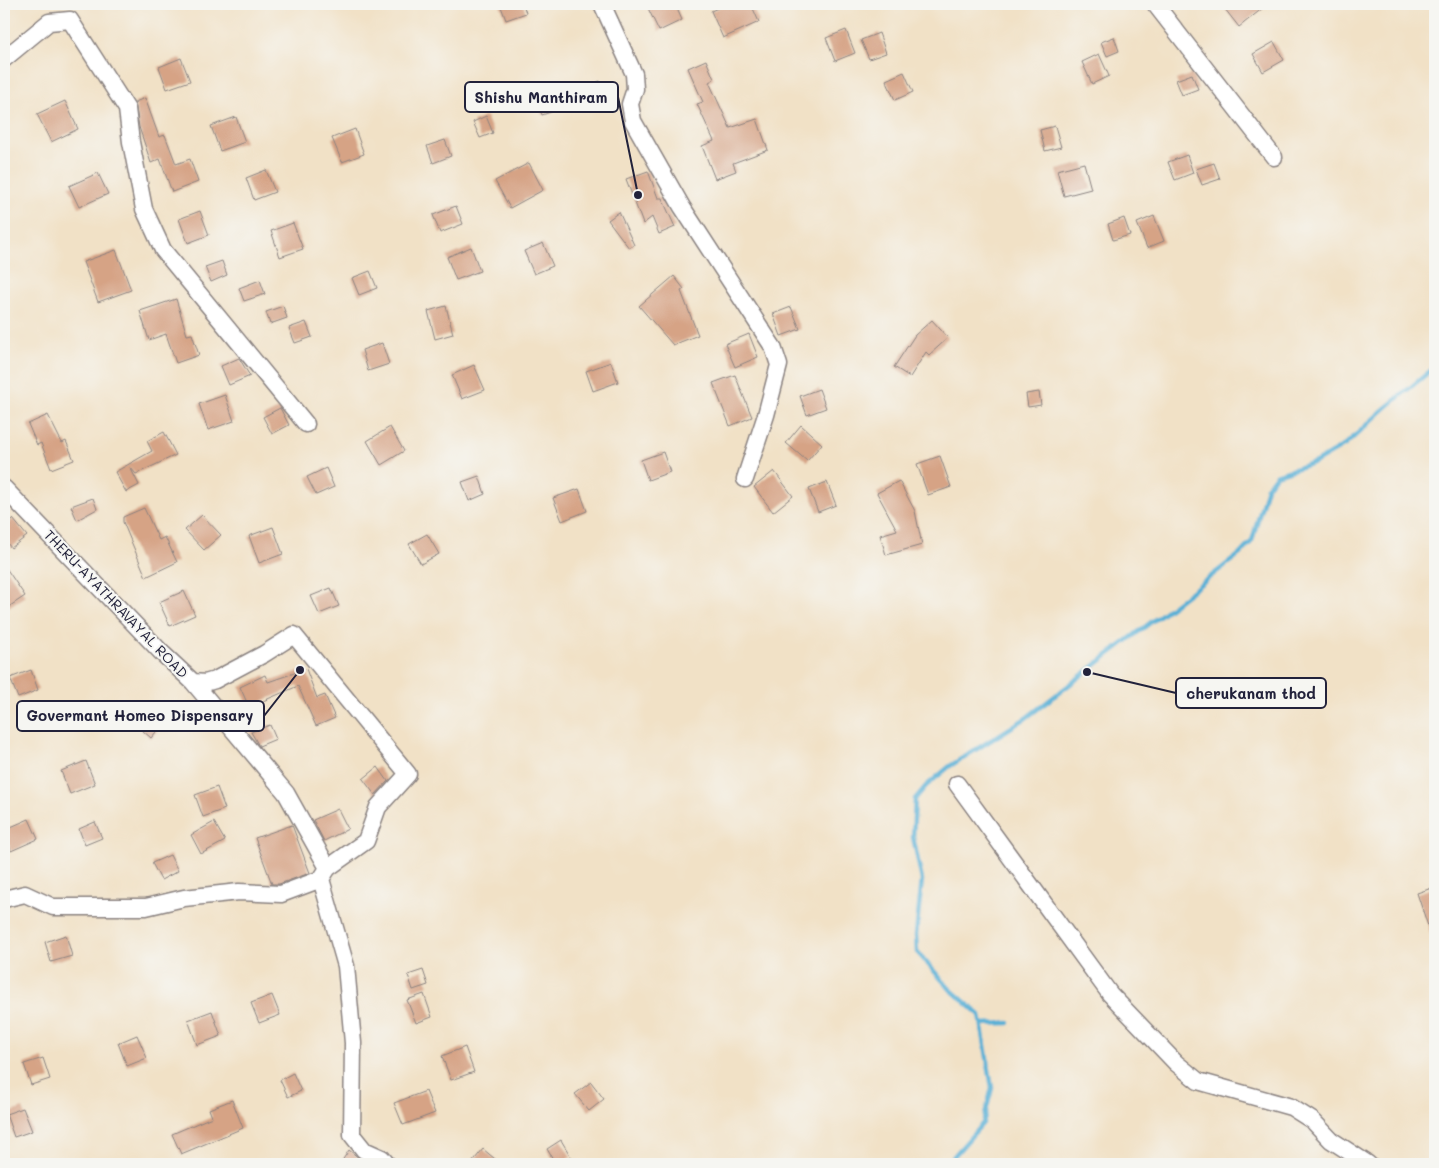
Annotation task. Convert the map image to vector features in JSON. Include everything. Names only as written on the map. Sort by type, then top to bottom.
[{"type":"street","points":[[602,4],[634,74],[635,89],[630,104],[633,121],[682,207],[773,347],[779,365],[766,414],[745,479]]},
{"type":"street","points":[[1155,4],[1274,157]]},
{"type":"street","points":[[4,59],[48,22],[69,12],[127,109],[144,209],[163,250],[306,424]]},
{"type":"street","name":"THERU-AYATHRAVAYAL ROAD","points":[[7,498],[193,682],[205,683],[215,680],[294,635],[408,774],[378,807],[366,841],[324,873]]},
{"type":"street","points":[[193,682],[286,793],[324,873],[346,966],[353,1043],[352,1135],[364,1150],[382,1158],[387,1164]]},
{"type":"street","points":[[957,784],[1110,994],[1176,1063],[1198,1081],[1291,1107],[1313,1121],[1331,1140],[1368,1164]]},
{"type":"street","points":[[4,899],[25,894],[53,907],[146,907],[184,898],[239,892],[281,894],[324,873]]},
{"type":"building","points":[[500,4],[523,4],[526,13],[506,20]]},
{"type":"building","points":[[646,4],[675,4],[682,20],[659,31]]},
{"type":"building","points":[[727,4],[751,4],[759,22],[723,38],[711,11]]},
{"type":"building","points":[[1221,4],[1268,4],[1239,27]]},
{"type":"building","points":[[846,30],[855,53],[835,61],[826,38]]},
{"type":"building","points":[[879,33],[886,53],[869,59],[861,40]]},
{"type":"building","points":[[1114,37],[1119,51],[1107,56],[1101,42]]},
{"type":"building","points":[[1274,42],[1284,60],[1263,72],[1253,54]]},
{"type":"building","points":[[1099,54],[1109,76],[1092,84],[1082,62]]},
{"type":"building","points":[[181,58],[190,81],[167,89],[159,67]]},
{"type":"building","points":[[706,60],[714,79],[709,82],[730,128],[757,119],[768,150],[733,163],[736,171],[715,179],[702,146],[714,141],[697,104],[703,102],[688,68]]},
{"type":"building","points":[[904,72],[913,92],[895,100],[886,80]]},
{"type":"building","points":[[1192,74],[1198,89],[1182,95],[1176,80]]},
{"type":"building","points":[[600,81],[608,98],[594,104],[586,87]]},
{"type":"building","points":[[554,87],[562,108],[542,115],[534,94]]},
{"type":"building","points":[[145,98],[159,137],[165,135],[176,164],[190,159],[198,182],[172,192],[160,159],[151,163],[139,127],[135,102]]},
{"type":"building","points":[[65,101],[78,129],[51,142],[37,114]]},
{"type":"building","points":[[486,116],[493,133],[480,138],[473,122]]},
{"type":"building","points":[[236,117],[245,142],[220,151],[211,126]]},
{"type":"building","points":[[1055,126],[1061,147],[1045,151],[1040,130]]},
{"type":"building","points":[[355,129],[364,154],[342,162],[332,138]]},
{"type":"building","points":[[445,140],[451,156],[433,163],[427,146]]},
{"type":"building","points":[[1187,155],[1193,173],[1175,180],[1168,162]]},
{"type":"building","points":[[529,163],[543,190],[510,208],[495,181]]},
{"type":"building","points":[[1084,163],[1091,189],[1064,196],[1057,170]]},
{"type":"building","points":[[1214,163],[1220,179],[1202,185],[1196,169]]},
{"type":"building","points":[[266,170],[275,192],[254,200],[246,178]]},
{"type":"building","points":[[648,171],[658,198],[662,198],[675,227],[659,234],[652,217],[643,224],[626,179]]},
{"type":"building","points":[[98,173],[108,194],[79,207],[69,186]]},
{"type":"building","points":[[456,206],[463,224],[440,233],[433,215]]},
{"type":"building","points":[[200,211],[209,235],[188,243],[179,219]]},
{"type":"building","points":[[619,212],[634,245],[629,248],[608,220]]},
{"type":"building","points":[[1154,216],[1164,241],[1147,248],[1137,223]]},
{"type":"building","points":[[1124,218],[1130,235],[1113,240],[1108,224]]},
{"type":"building","points":[[293,223],[303,249],[280,257],[271,231]]},
{"type":"building","points":[[543,243],[553,266],[534,274],[524,251]]},
{"type":"building","points":[[471,247],[480,271],[456,280],[447,257]]},
{"type":"building","points":[[116,250],[131,290],[98,302],[83,262]]},
{"type":"building","points":[[222,261],[227,275],[211,282],[205,267]]},
{"type":"building","points":[[370,271],[377,288],[359,295],[352,278]]},
{"type":"building","points":[[674,276],[684,289],[681,291],[698,335],[673,345],[639,306]]},
{"type":"building","points":[[260,280],[265,294],[244,301],[239,288]]},
{"type":"building","points":[[176,299],[187,335],[192,334],[199,355],[176,363],[166,334],[149,340],[140,311]]},
{"type":"building","points":[[283,306],[287,318],[270,324],[266,312]]},
{"type":"building","points":[[446,306],[453,334],[435,339],[428,311]]},
{"type":"building","points":[[791,307],[800,329],[781,336],[773,314]]},
{"type":"building","points":[[932,320],[948,338],[929,355],[926,352],[910,377],[894,367],[915,335]]},
{"type":"building","points":[[306,322],[312,337],[295,343],[289,328]]},
{"type":"building","points":[[749,334],[758,357],[735,367],[725,344]]},
{"type":"building","points":[[382,343],[389,364],[368,371],[362,350]]},
{"type":"building","points":[[239,358],[250,376],[229,385],[221,366]]},
{"type":"building","points":[[611,362],[618,382],[593,391],[586,371]]},
{"type":"building","points":[[474,365],[485,390],[462,399],[452,375]]},
{"type":"building","points":[[735,375],[752,417],[730,426],[713,383]]},
{"type":"building","points":[[819,389],[826,408],[807,415],[800,396]]},
{"type":"building","points":[[1039,392],[1041,405],[1028,407],[1026,394]]},
{"type":"building","points":[[225,395],[234,421],[208,430],[199,404]]},
{"type":"building","points":[[280,408],[289,425],[272,434],[263,417]]},
{"type":"building","points":[[48,415],[62,443],[66,441],[74,460],[51,469],[41,443],[37,445],[28,424]]},
{"type":"building","points":[[801,425],[822,444],[807,461],[786,443]]},
{"type":"building","points":[[390,427],[404,451],[381,465],[367,441]]},
{"type":"building","points":[[164,432],[176,455],[136,474],[130,467],[139,485],[126,492],[115,472],[152,451],[147,441]]},
{"type":"building","points":[[663,452],[670,472],[648,480],[641,460]]},
{"type":"building","points":[[940,456],[951,487],[928,495],[917,464]]},
{"type":"building","points":[[326,468],[334,487],[316,495],[307,477]]},
{"type":"building","points":[[774,471],[793,496],[773,512],[754,487]]},
{"type":"building","points":[[479,476],[485,494],[469,501],[462,482]]},
{"type":"building","points":[[899,481],[915,511],[922,545],[886,555],[880,535],[897,530],[877,493]]},
{"type":"building","points":[[827,482],[836,505],[818,512],[809,489]]},
{"type":"building","points":[[579,489],[587,511],[562,521],[553,498]]},
{"type":"building","points":[[93,498],[97,509],[77,520],[71,506]]},
{"type":"building","points":[[144,508],[159,540],[165,537],[177,562],[146,577],[123,522],[123,517]]},
{"type":"building","points":[[202,515],[221,535],[204,550],[185,530]]},
{"type":"building","points":[[13,519],[27,536],[11,548],[4,539],[4,526]]},
{"type":"building","points":[[273,527],[283,554],[259,563],[249,536]]},
{"type":"building","points":[[427,534],[439,554],[421,564],[409,544]]},
{"type":"building","points":[[4,565],[25,596],[4,610]]},
{"type":"building","points":[[331,588],[339,606],[319,614],[311,596]]},
{"type":"building","points":[[184,591],[195,615],[170,626],[159,602]]},
{"type":"building","points":[[306,669],[317,698],[325,695],[335,718],[316,726],[298,686],[249,707],[240,687],[265,675],[268,682]]},
{"type":"building","points":[[31,670],[38,690],[18,698],[10,678]]},
{"type":"building","points":[[151,704],[167,719],[151,738],[134,723]]},
{"type":"building","points":[[270,725],[276,739],[259,746],[251,732]]},
{"type":"building","points":[[86,761],[95,784],[70,794],[61,771]]},
{"type":"building","points":[[378,767],[388,781],[375,795],[363,779]]},
{"type":"building","points":[[217,787],[225,809],[203,817],[195,795]]},
{"type":"building","points":[[338,809],[348,829],[324,841],[313,820]]},
{"type":"building","points":[[29,819],[38,839],[11,851],[4,830]]},
{"type":"building","points":[[95,822],[102,838],[85,845],[79,829]]},
{"type":"building","points":[[214,822],[225,841],[201,854],[191,835]]},
{"type":"building","points":[[292,825],[310,873],[279,884],[272,884],[255,838]]},
{"type":"building","points":[[170,855],[178,871],[161,880],[152,863]]},
{"type":"building","points":[[1435,887],[1435,940],[1433,941],[1417,893]]},
{"type":"building","points":[[66,935],[72,956],[51,962],[45,942]]},
{"type":"building","points":[[423,970],[428,985],[413,990],[408,975]]},
{"type":"building","points":[[424,994],[432,1017],[416,1023],[407,1000]]},
{"type":"building","points":[[272,995],[280,1015],[259,1023],[251,1003]]},
{"type":"building","points":[[212,1011],[221,1036],[197,1045],[188,1020]]},
{"type":"building","points":[[137,1035],[147,1058],[127,1066],[118,1043]]},
{"type":"building","points":[[465,1047],[474,1072],[451,1080],[442,1056]]},
{"type":"building","points":[[43,1058],[50,1079],[31,1085],[24,1064]]},
{"type":"building","points":[[293,1073],[301,1091],[288,1097],[280,1080]]},
{"type":"building","points":[[591,1082],[604,1099],[589,1111],[575,1094]]},
{"type":"building","points":[[426,1091],[435,1113],[403,1125],[394,1103]]},
{"type":"building","points":[[232,1100],[243,1128],[181,1154],[172,1134],[212,1117],[209,1109]]},
{"type":"building","points":[[23,1108],[32,1131],[14,1137],[6,1114]]},
{"type":"building","points":[[561,1140],[571,1157],[556,1164],[547,1149]]},
{"type":"building","points":[[483,1149],[501,1164],[471,1164]]},
{"type":"building","points":[[349,1150],[360,1159],[371,1164],[340,1164]]},
{"type":"waterway","points":[[947,1164],[983,1123],[992,1088],[980,1015],[950,989],[917,952],[916,935],[922,880],[913,837],[915,799],[926,786],[950,766],[1026,718],[1240,554],[1252,541],[1267,487],[1276,475],[1316,462],[1345,445],[1383,410],[1435,367]]},
{"type":"waterway","points":[[982,1024],[1009,1023]]},
{"type":"place","name":"Shishu Manthiram","points":[[638,195]]},
{"type":"place","name":"Govermant Homeo Dispensary","points":[[300,670]]},
{"type":"place","name":"cherukanam thod","points":[[1087,672]]}]
